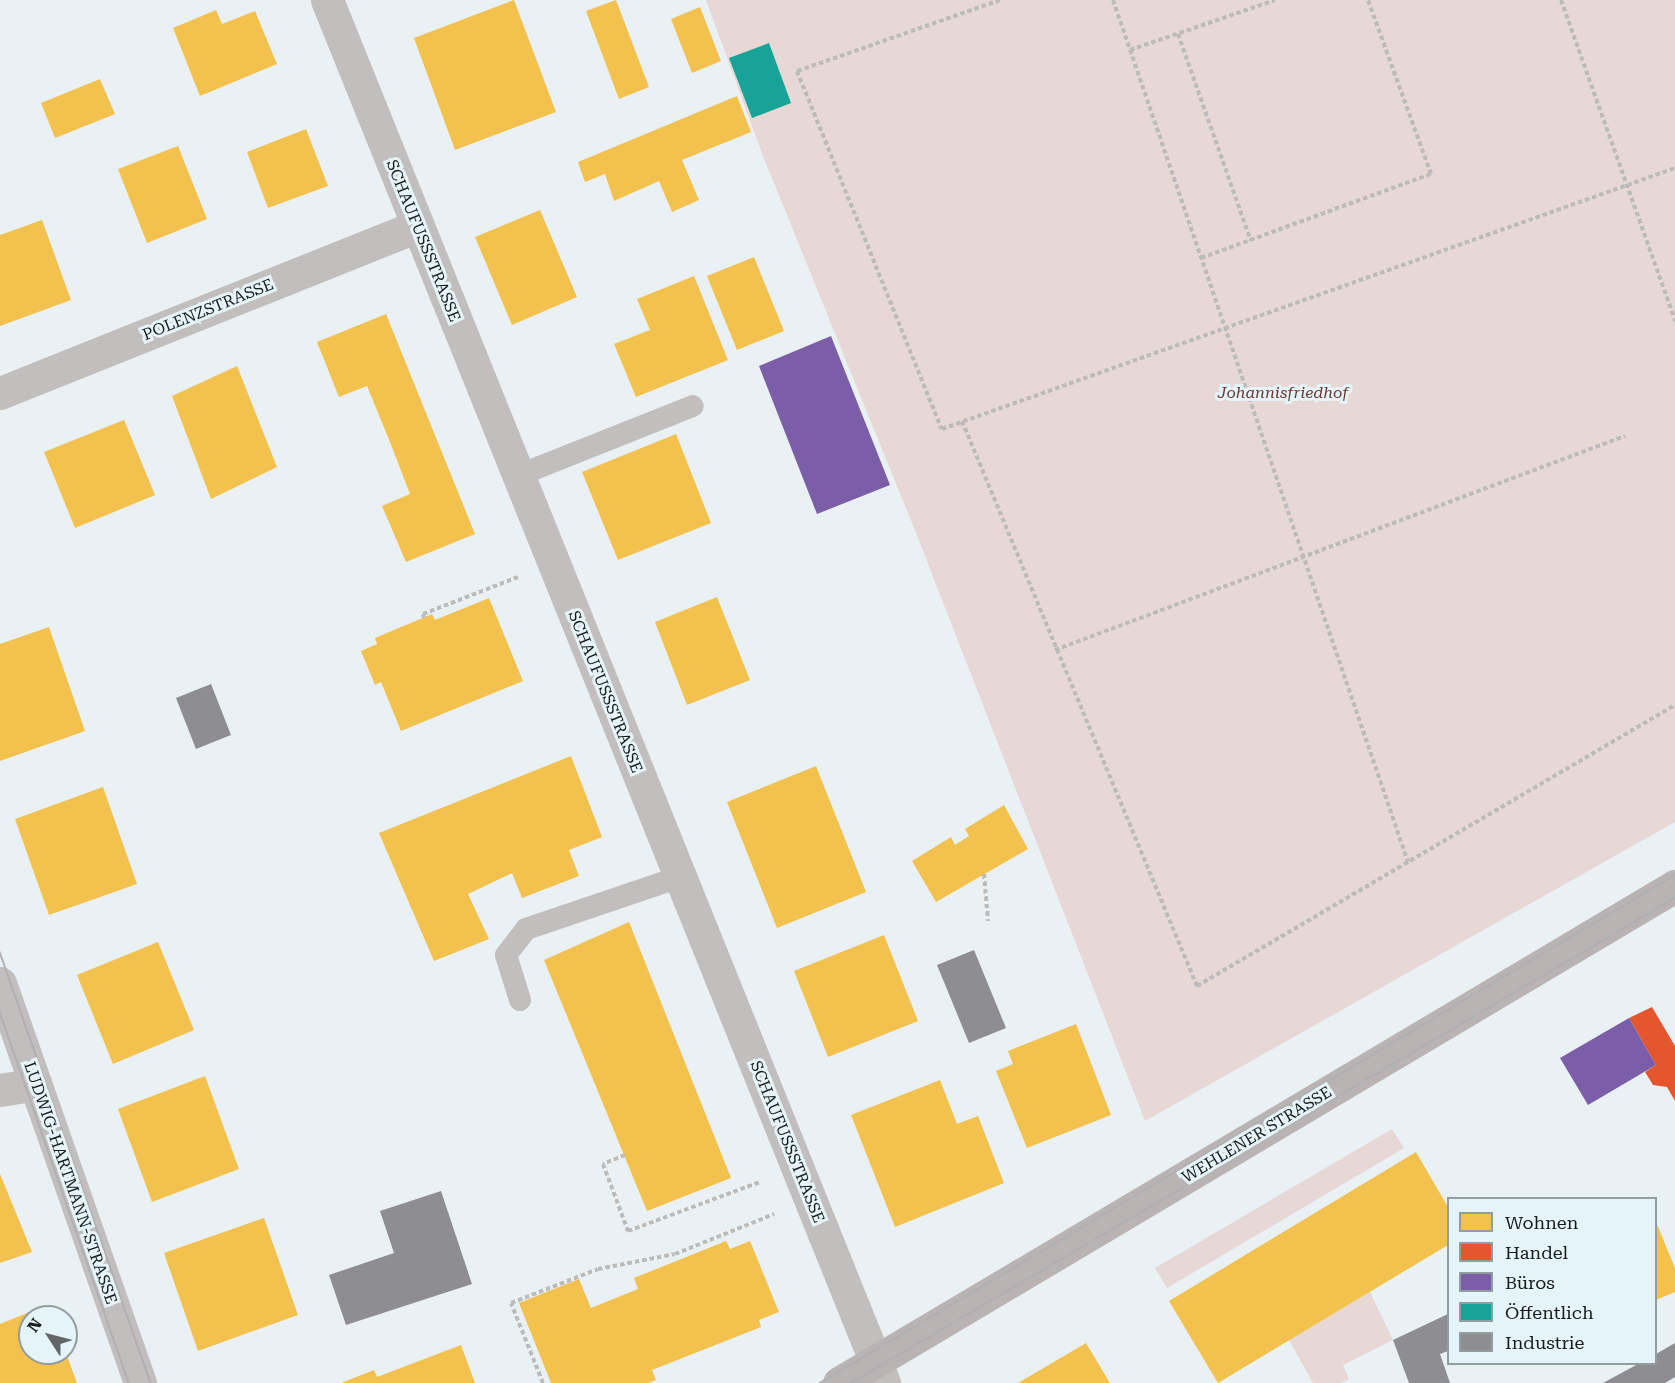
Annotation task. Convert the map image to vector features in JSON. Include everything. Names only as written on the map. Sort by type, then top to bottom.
[{"type":"main road","name":"WEHLENER STRASSE","points":[[839,1383],[880,1372],[1675,886]]},
{"type":"street","name":"SCHAUFUSSSTRASSE","points":[[327,0],[416,227],[880,1372]]},
{"type":"street","name":"POLENZSTRASSE","points":[[0,393],[416,227]]},
{"type":"street","name":"LUDWIG-HARTMANN-STRASSE","points":[[0,982],[140,1383]]},
{"type":"street","points":[[0,1090],[36,1084]]},
{"type":"lane","points":[[517,476],[693,406]]},
{"type":"lane","points":[[520,1000],[506,955],[526,929],[680,877]]},
{"type":"path","points":[[1000,0],[797,72],[942,429],[1675,168]]},
{"type":"path","points":[[1113,0],[1225,328],[1300,558],[1407,862]]},
{"type":"path","points":[[1130,50],[1275,0]]},
{"type":"path","points":[[1201,258],[1431,174],[1368,0]]},
{"type":"path","points":[[1561,0],[1675,321]]},
{"type":"path","points":[[1178,34],[1251,241]]},
{"type":"path","points":[[962,422],[1055,650],[1197,986],[1675,705]]},
{"type":"path","points":[[1055,650],[1625,436]]},
{"type":"path","points":[[424,618],[423,614],[553,564]]},
{"type":"path","points":[[984,874],[988,921]]},
{"type":"path","points":[[624,1155],[603,1164],[628,1231],[797,1168]]},
{"type":"path","points":[[543,1383],[511,1303],[598,1269],[675,1254],[810,1200]]},
{"type":"green space","name":"Johannisfriedhof","points":[[706,0],[1675,0],[1675,822],[1145,1121],[916,533],[763,156]]},
{"type":"green space","points":[[1392,1129],[1404,1148],[1167,1288],[1155,1268]]},
{"type":"green space","points":[[1370,1292],[1393,1340],[1343,1365],[1349,1379],[1341,1383],[1313,1383],[1289,1340]]},
{"type":"building: Wohnen","points":[[514,0],[556,112],[455,150],[414,38]]},
{"type":"building: Wohnen","points":[[616,0],[649,87],[619,99],[586,11]]},
{"type":"building: Wohnen","points":[[700,7],[721,61],[692,73],[671,19]]},
{"type":"building: Wohnen","points":[[216,10],[222,24],[255,11],[277,64],[200,96],[173,28]]},
{"type":"building: Wohnen","points":[[100,79],[115,114],[55,138],[41,103]]},
{"type":"building: Wohnen","points":[[737,96],[751,132],[682,160],[699,200],[672,212],[659,181],[614,201],[605,174],[585,182],[578,162]]},
{"type":"building: Wohnen","points":[[306,129],[328,186],[268,208],[247,152]]},
{"type":"building: Wohnen","points":[[178,146],[207,219],[147,243],[118,169]]},
{"type":"building: Wohnen","points":[[540,210],[577,297],[512,325],[475,237]]},
{"type":"building: Wohnen","points":[[42,220],[71,300],[0,326],[0,235]]},
{"type":"building: Wohnen","points":[[754,257],[784,331],[737,350],[707,276]]},
{"type":"building: Wohnen","points":[[694,276],[728,360],[636,397],[614,344],[650,330],[637,299]]},
{"type":"building: Wohnen","points":[[386,314],[475,534],[406,562],[382,506],[410,494],[390,442],[367,386],[339,397],[317,342]]},
{"type":"building: Wohnen","points":[[237,366],[277,467],[211,499],[172,396]]},
{"type":"building: Wohnen","points":[[124,420],[155,495],[75,528],[44,452]]},
{"type":"building: Wohnen","points":[[676,434],[711,523],[618,560],[582,472]]},
{"type":"building: Wohnen","points":[[717,597],[750,680],[687,705],[655,622]]},
{"type":"building: Wohnen","points":[[489,598],[523,681],[401,731],[381,682],[375,685],[361,651],[377,644],[375,638],[432,614],[435,620]]},
{"type":"building: Wohnen","points":[[49,627],[85,731],[0,761],[0,644]]},
{"type":"building: Wohnen","points":[[571,756],[602,837],[569,850],[579,876],[522,898],[512,873],[468,894],[489,939],[434,961],[379,833]]},
{"type":"building: Wohnen","points":[[816,766],[866,892],[777,928],[727,802]]},
{"type":"building: Wohnen","points":[[103,787],[137,884],[49,915],[15,819]]},
{"type":"building: Wohnen","points":[[1004,805],[1028,849],[936,902],[912,861],[951,837],[955,845],[969,836],[965,829]]},
{"type":"building: Wohnen","points":[[629,922],[731,1178],[647,1211],[544,960]]},
{"type":"building: Wohnen","points":[[884,935],[918,1021],[828,1057],[794,971]]},
{"type":"building: Wohnen","points":[[158,942],[194,1030],[113,1064],[77,975]]},
{"type":"building: Wohnen","points":[[1076,1024],[1111,1115],[1027,1148],[996,1071],[1013,1064],[1008,1051]]},
{"type":"building: Wohnen","points":[[205,1076],[239,1169],[152,1202],[118,1109]]},
{"type":"building: Wohnen","points":[[940,1080],[957,1124],[978,1116],[1004,1183],[895,1227],[851,1115]]},
{"type":"building: Wohnen","points":[[1416,1152],[1447,1205],[1447,1246],[1218,1383],[1169,1301]]},
{"type":"building: Wohnen","points":[[0,1174],[32,1252],[0,1263]]},
{"type":"building: Wohnen","points":[[264,1218],[298,1315],[198,1351],[164,1253]]},
{"type":"building: Wohnen","points":[[1657,1224],[1675,1268],[1675,1292],[1657,1300]]},
{"type":"building: Wohnen","points":[[726,1241],[730,1249],[750,1241],[779,1312],[759,1320],[761,1327],[652,1370],[656,1380],[648,1383],[551,1383],[519,1303],[579,1279],[591,1308],[638,1289],[634,1278]]},
{"type":"building: Wohnen","points":[[18,1317],[18,1365],[70,1365],[77,1383],[0,1383],[0,1324]]},
{"type":"building: Wohnen","points":[[1086,1343],[1110,1383],[1018,1383]]},
{"type":"building: Wohnen","points":[[461,1345],[475,1383],[341,1383],[374,1370],[377,1377]]},
{"type":"building: Handel","points":[[1652,1007],[1675,1046],[1675,1101],[1667,1087],[1653,1085],[1645,1072],[1656,1065],[1629,1018]]},
{"type":"building: Büros","points":[[831,336],[890,485],[817,514],[759,366]]},
{"type":"building: Büros","points":[[1629,1018],[1656,1065],[1588,1105],[1560,1058]]},
{"type":"building: Öffentlich","points":[[769,43],[791,103],[752,118],[729,58]]},
{"type":"building: Industrie","points":[[211,684],[231,735],[196,749],[176,698]]},
{"type":"building: Industrie","points":[[974,950],[1006,1028],[969,1043],[937,965]]},
{"type":"building: Industrie","points":[[441,1191],[472,1284],[346,1325],[329,1275],[394,1253],[380,1211]]},
{"type":"building: Industrie","points":[[1447,1314],[1447,1351],[1440,1354],[1450,1383],[1409,1383],[1393,1340]]},
{"type":"building: Industrie","points":[[1675,1343],[1675,1377],[1665,1383],[1603,1383],[1636,1365],[1657,1365],[1657,1353]]},
{"type":"tram line","points":[[820,1383],[1675,875]]},
{"type":"tram line","points":[[851,1383],[1675,898]]},
{"type":"tram line","points":[[0,952],[151,1383]]},
{"type":"tram line","points":[[0,1012],[129,1383]]}]
